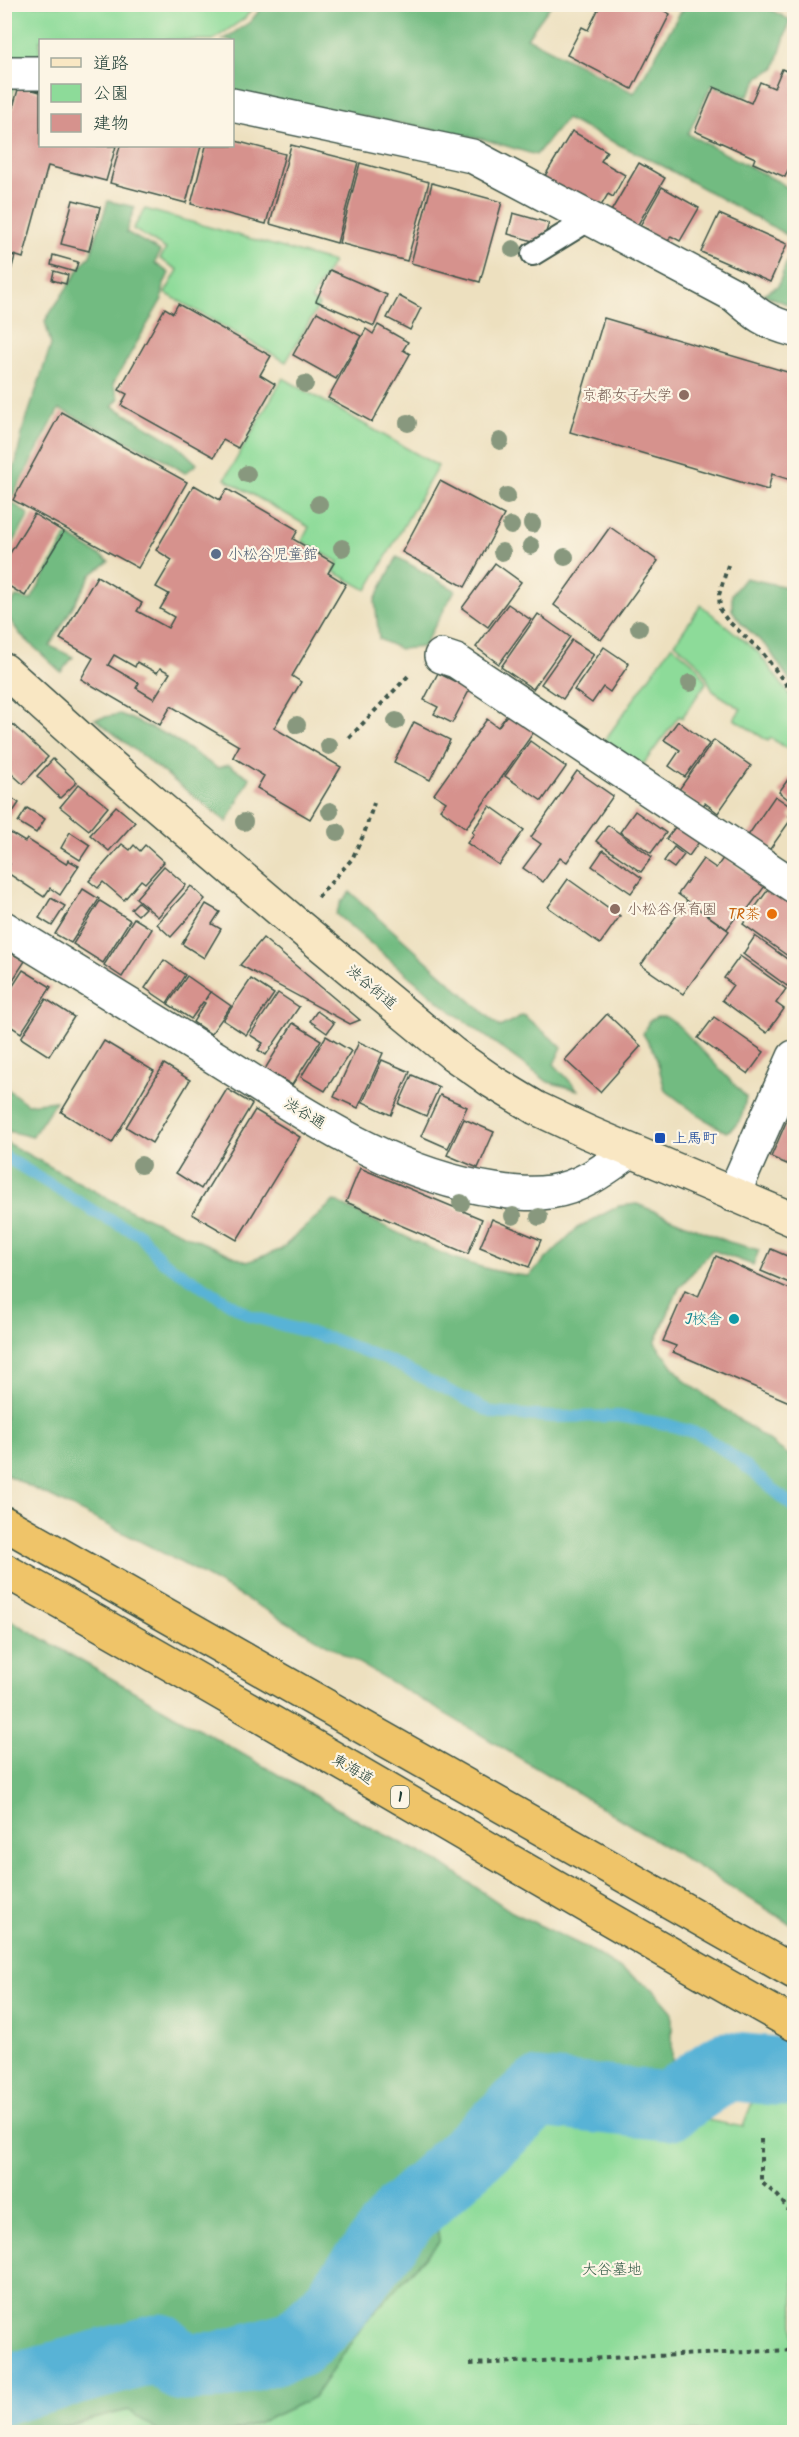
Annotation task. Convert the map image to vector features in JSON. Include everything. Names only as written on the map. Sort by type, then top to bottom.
[{"type":"highway","points":[[4,1523],[795,1972]]},
{"type":"highway","name":"東海道","points":[[4,1570],[134,1642],[672,1956],[795,2024]]},
{"type":"main road","name":"渋谷街道","points":[[4,670],[296,924],[453,1054],[493,1082],[536,1107],[630,1151],[795,1220]]},
{"type":"street","points":[[4,73],[39,74]]},
{"type":"street","points":[[234,105],[472,156],[734,295],[757,316],[771,324],[795,330]]},
{"type":"street","points":[[441,656],[456,661],[795,886]]},
{"type":"street","name":"渋谷通","points":[[4,928],[306,1114],[396,1163],[430,1175],[490,1190],[516,1193],[550,1192],[581,1184],[597,1176],[630,1151]]},
{"type":"street","points":[[733,1195],[794,1062]]},
{"type":"lane","points":[[533,254],[590,219]]},
{"type":"path","points":[[728,565],[719,595],[720,610],[726,620],[762,652],[795,695]]},
{"type":"path","points":[[349,738],[412,673]]},
{"type":"path","points":[[311,903],[352,859],[374,803]]},
{"type":"path","points":[[761,2139],[761,2182],[778,2196],[795,2218]]},
{"type":"path","points":[[470,2364],[795,2350]]},
{"type":"green space","points":[[5,5],[255,5],[245,18],[214,39],[39,39],[39,64],[5,64]]},
{"type":"green space","points":[[264,5],[551,5],[527,38],[634,93],[680,13],[688,5],[762,5],[790,20],[775,68],[760,76],[747,97],[712,85],[688,134],[781,183],[794,193],[794,239],[661,165],[566,119],[536,155],[483,139],[234,92],[234,39],[224,39],[250,22]]},
{"type":"green space","points":[[5,84],[15,85],[5,126]]},
{"type":"green space","points":[[108,201],[135,207],[126,232],[160,251],[155,263],[169,273],[164,284],[162,299],[113,384],[119,398],[112,406],[175,443],[197,464],[185,473],[160,457],[59,409],[10,501],[29,515],[5,553],[5,496],[23,430],[51,345],[45,321],[90,256]]},
{"type":"green space","points":[[145,209],[333,262],[311,300],[319,305],[286,362],[165,293],[178,270],[160,259],[166,249],[133,229]]},
{"type":"green space","points":[[794,242],[794,307],[763,294],[778,286]]},
{"type":"green space","points":[[283,378],[438,466],[367,590],[334,572],[338,562],[302,541],[309,527],[225,479]]},
{"type":"green space","points":[[67,535],[109,561],[91,575],[50,646],[73,657],[61,672],[20,634],[5,613],[16,597],[31,600]]},
{"type":"green space","points":[[397,557],[455,590],[423,647],[400,649],[379,639],[375,600]]},
{"type":"green space","points":[[745,578],[787,587],[794,602],[794,687],[768,648],[742,624],[732,610],[732,594]]},
{"type":"green space","points":[[701,605],[758,652],[794,701],[794,753],[771,738],[768,741],[734,719],[741,709],[713,691],[701,666],[675,643]]},
{"type":"green space","points":[[672,645],[698,667],[706,683],[682,718],[679,716],[642,766],[605,740]]},
{"type":"green space","points":[[120,714],[167,735],[217,768],[229,765],[250,778],[227,822],[95,719]]},
{"type":"green space","points":[[350,892],[500,1027],[523,1015],[562,1047],[554,1064],[578,1090],[548,1082],[443,1005],[336,914],[341,902]]},
{"type":"green space","points":[[657,1017],[666,1017],[679,1026],[746,1097],[741,1118],[731,1129],[726,1132],[701,1117],[665,1090],[655,1053],[643,1034],[649,1021]]},
{"type":"green space","points":[[5,1087],[27,1104],[56,1101],[32,1137],[8,1131],[5,1123]]},
{"type":"green space","points":[[5,1142],[131,1211],[247,1262],[280,1250],[334,1201],[454,1258],[504,1273],[529,1276],[577,1228],[619,1206],[637,1204],[729,1242],[759,1250],[753,1265],[712,1250],[679,1288],[655,1343],[684,1380],[794,1459],[794,1926],[565,1785],[333,1648],[176,1560],[5,1474]]},
{"type":"green space","points":[[5,1617],[362,1823],[439,1862],[512,1912],[585,1947],[653,1989],[672,2011],[672,2073],[653,2098],[632,2106],[546,2103],[436,2213],[439,2242],[365,2322],[314,2397],[259,2423],[231,2432],[159,2432],[128,2410],[42,2432],[5,2432]]},
{"type":"green space","name":"大谷墓地","points":[[762,2075],[794,2089],[794,2432],[232,2432],[259,2423],[314,2397],[365,2322],[439,2242],[436,2213],[546,2103],[632,2106],[743,2127]]},
{"type":"green space","points":[[129,2410],[159,2432],[42,2432]]},
{"type":"building","points":[[601,4],[652,4],[670,14],[632,89],[567,55],[582,27],[588,30]]},
{"type":"building","points":[[782,69],[794,75],[794,156],[785,177],[753,163],[755,158],[695,131],[714,87],[751,103],[760,82],[774,88]]},
{"type":"building","points":[[19,86],[39,92],[39,147],[116,147],[106,181],[48,166],[23,258],[4,252],[4,139]]},
{"type":"building","points":[[572,131],[607,151],[601,161],[625,175],[613,197],[608,194],[598,211],[543,179]]},
{"type":"building","points":[[234,141],[285,154],[266,224],[191,204],[206,147],[234,147]]},
{"type":"building","points":[[291,145],[358,162],[337,243],[270,224]]},
{"type":"building","points":[[120,147],[201,147],[186,203],[110,183]]},
{"type":"building","points":[[360,163],[429,182],[407,261],[339,243]]},
{"type":"building","points":[[639,163],[665,178],[633,233],[607,218]]},
{"type":"building","points":[[432,183],[502,202],[480,282],[411,263]]},
{"type":"building","points":[[662,187],[699,208],[680,241],[671,236],[666,245],[644,233],[647,229],[640,226]]},
{"type":"building","points":[[73,200],[100,207],[89,251],[61,244]]},
{"type":"building","points":[[513,213],[549,223],[546,232],[536,242],[508,234]]},
{"type":"building","points":[[719,214],[787,244],[770,282],[701,252]]},
{"type":"building","points":[[4,254],[15,256],[5,293],[4,293]]},
{"type":"building","points":[[53,255],[78,262],[75,272],[51,265]]},
{"type":"building","points":[[330,270],[387,295],[374,326],[316,301]]},
{"type":"building","points":[[54,271],[68,275],[66,284],[52,280]]},
{"type":"building","points":[[399,296],[421,308],[410,330],[387,318]]},
{"type":"building","points":[[178,304],[271,356],[260,375],[275,384],[238,448],[223,440],[214,457],[121,405],[127,394],[119,390],[165,308],[173,313]]},
{"type":"building","points":[[317,312],[361,336],[336,379],[293,355]]},
{"type":"building","points":[[604,318],[794,374],[794,481],[772,474],[768,490],[570,432]]},
{"type":"building","points":[[378,325],[408,342],[403,350],[410,354],[372,422],[328,398],[366,329],[373,334]]},
{"type":"building","points":[[61,412],[187,482],[138,568],[13,500]]},
{"type":"building","points":[[440,481],[504,515],[465,587],[402,552]]},
{"type":"building","points":[[194,485],[220,500],[227,489],[298,530],[293,539],[334,563],[328,573],[346,584],[292,676],[301,682],[274,728],[341,767],[310,819],[257,788],[264,776],[233,757],[239,746],[171,706],[160,725],[81,679],[93,658],[60,639],[97,576],[142,603],[137,611],[168,628],[174,617],[160,609],[169,594],[156,587],[172,560],[156,550]],"holes":[[[114,655],[135,667],[137,662],[157,673],[160,668],[170,673],[154,699],[136,688],[139,683],[108,665]]]},
{"type":"building","points":[[34,514],[64,532],[25,596],[4,583],[4,563]]},
{"type":"building","points":[[610,527],[658,561],[601,640],[554,605]]},
{"type":"building","points":[[495,563],[521,582],[488,627],[462,608]]},
{"type":"building","points":[[508,604],[531,620],[499,664],[476,647]]},
{"type":"building","points":[[538,614],[570,637],[533,689],[501,667]]},
{"type":"building","points":[[572,640],[594,654],[563,699],[541,684]]},
{"type":"building","points":[[604,647],[629,664],[610,692],[603,687],[592,703],[574,690]]},
{"type":"building","points":[[438,673],[470,689],[452,723],[434,714],[438,707],[424,700]]},
{"type":"building","points":[[510,711],[536,729],[466,828],[440,809],[446,802],[434,794],[487,719],[498,727]]},
{"type":"building","points":[[678,721],[709,744],[685,777],[669,766],[680,750],[664,740]]},
{"type":"building","points":[[10,722],[48,757],[23,784],[4,767],[4,728]]},
{"type":"building","points":[[414,722],[450,740],[430,780],[394,762]]},
{"type":"building","points":[[714,740],[751,766],[718,813],[705,803],[701,808],[678,791]]},
{"type":"building","points":[[530,741],[566,767],[542,801],[505,776]]},
{"type":"building","points":[[53,759],[77,782],[60,798],[37,776]]},
{"type":"building","points":[[577,771],[613,796],[567,862],[560,858],[543,882],[523,868],[541,844],[531,837]]},
{"type":"building","points":[[789,778],[794,781],[794,804],[779,792]]},
{"type":"building","points":[[79,784],[108,807],[89,830],[60,807]]},
{"type":"building","points":[[4,793],[19,803],[4,825]]},
{"type":"building","points":[[775,796],[794,809],[789,816],[792,818],[768,852],[747,837]]},
{"type":"building","points":[[116,806],[135,822],[109,851],[90,835]]},
{"type":"building","points":[[490,806],[524,830],[499,865],[467,843]]},
{"type":"building","points":[[27,808],[45,819],[36,833],[18,822]]},
{"type":"building","points":[[635,811],[666,833],[651,853],[620,832]]},
{"type":"building","points":[[608,825],[652,857],[641,872],[596,841]]},
{"type":"building","points":[[676,826],[699,842],[689,856],[666,839]]},
{"type":"building","points":[[7,831],[25,842],[27,839],[66,864],[68,860],[79,866],[60,895],[50,888],[44,897],[6,872],[10,864],[4,861],[4,835]]},
{"type":"building","points":[[70,832],[90,845],[80,860],[61,848]]},
{"type":"building","points":[[122,844],[130,850],[134,845],[140,851],[145,845],[164,862],[145,883],[141,880],[124,900],[103,882],[98,888],[89,881]]},
{"type":"building","points":[[674,847],[684,855],[674,868],[664,861]]},
{"type":"building","points":[[603,850],[642,878],[631,893],[592,866]]},
{"type":"building","points":[[724,857],[765,886],[742,917],[738,914],[727,929],[678,894],[703,859],[716,868]]},
{"type":"building","points":[[164,866],[186,885],[158,917],[136,898]]},
{"type":"building","points":[[568,879],[620,916],[600,944],[548,907]]},
{"type":"building","points":[[191,886],[205,899],[171,937],[157,924]]},
{"type":"building","name":"TR茶","points":[[770,887],[794,904],[794,955],[792,959],[743,924]]},
{"type":"building","points":[[83,889],[99,899],[71,943],[55,934]]},
{"type":"building","points":[[51,898],[65,906],[52,926],[39,918]]},
{"type":"building","points":[[100,901],[130,920],[103,963],[73,944]]},
{"type":"building","points":[[687,901],[729,931],[683,994],[641,965]]},
{"type":"building","points":[[138,902],[145,908],[138,915],[131,909]]},
{"type":"building","points":[[206,904],[220,912],[212,924],[221,929],[204,958],[182,944]]},
{"type":"building","points":[[134,918],[152,929],[122,977],[104,965]]},
{"type":"building","points":[[755,936],[794,964],[794,976],[787,986],[743,954]]},
{"type":"building","points":[[263,938],[360,1020],[350,1024],[240,965]]},
{"type":"building","points":[[4,949],[25,961],[4,994]]},
{"type":"building","points":[[740,956],[786,989],[776,1003],[784,1009],[767,1033],[722,1000],[733,985],[724,978]]},
{"type":"building","points":[[164,960],[185,975],[167,1003],[145,988]]},
{"type":"building","points":[[23,970],[51,987],[21,1033],[4,1022],[4,1000]]},
{"type":"building","points":[[187,976],[210,992],[205,1000],[211,992],[231,1006],[211,1034],[193,1022],[205,1003],[203,1002],[191,1019],[168,1004]]},
{"type":"building","points":[[251,979],[274,994],[246,1035],[223,1020]]},
{"type":"building","points":[[278,993],[299,1007],[266,1055],[258,1050],[263,1043],[250,1035]]},
{"type":"building","points":[[46,999],[74,1017],[49,1056],[21,1038]]},
{"type":"building","points":[[317,1011],[334,1023],[327,1033],[310,1021]]},
{"type":"building","points":[[607,1014],[641,1046],[600,1092],[565,1060]]},
{"type":"building","points":[[714,1017],[764,1052],[748,1074],[698,1038]]},
{"type":"building","points":[[293,1023],[321,1040],[292,1085],[265,1069]]},
{"type":"building","points":[[326,1036],[351,1051],[325,1091],[301,1077]]},
{"type":"building","points":[[104,1041],[154,1071],[112,1143],[61,1112]]},
{"type":"building","points":[[359,1042],[383,1053],[358,1108],[334,1097]]},
{"type":"building","points":[[382,1060],[410,1072],[391,1115],[363,1102]]},
{"type":"building","points":[[164,1064],[190,1080],[152,1143],[126,1127]]},
{"type":"building","points":[[412,1075],[439,1087],[426,1116],[399,1104]]},
{"type":"building","points":[[227,1089],[252,1104],[201,1189],[176,1173]]},
{"type":"building","points":[[440,1095],[467,1107],[448,1148],[421,1136]]},
{"type":"building","points":[[794,1104],[794,1153],[789,1165],[771,1157]]},
{"type":"building","points":[[255,1110],[300,1137],[237,1240],[192,1214]]},
{"type":"building","points":[[464,1119],[494,1132],[478,1168],[447,1155]]},
{"type":"building","points":[[360,1168],[482,1219],[468,1254],[346,1202]]},
{"type":"building","points":[[492,1219],[541,1240],[529,1267],[480,1247]]},
{"type":"building","points":[[771,1249],[794,1259],[794,1285],[761,1271]]},
{"type":"building","name":"J校舎","points":[[716,1256],[794,1291],[794,1404],[673,1352],[676,1346],[663,1341],[685,1291],[698,1297]]},
{"type":"waterway","points":[[4,1156],[100,1215],[139,1234],[162,1261],[250,1316],[335,1340],[390,1361],[493,1413],[553,1417],[618,1416],[666,1424],[702,1435],[738,1460],[794,1507]]},
{"type":"waterway","points":[[4,2390],[160,2348],[182,2367],[219,2366],[296,2344],[329,2313],[406,2213],[538,2093],[668,2106],[726,2066],[794,2073]]},
{"type":"place","name":"京都女子大学","points":[[684,395]]},
{"type":"place","name":"小松谷児童館","points":[[216,554]]},
{"type":"place","name":"小松谷保育園","points":[[615,909]]},
{"type":"place","name":"TR茶","points":[[772,914]]},
{"type":"place","name":"上馬町","points":[[660,1138]]},
{"type":"place","name":"J校舎","points":[[734,1319]]}]
